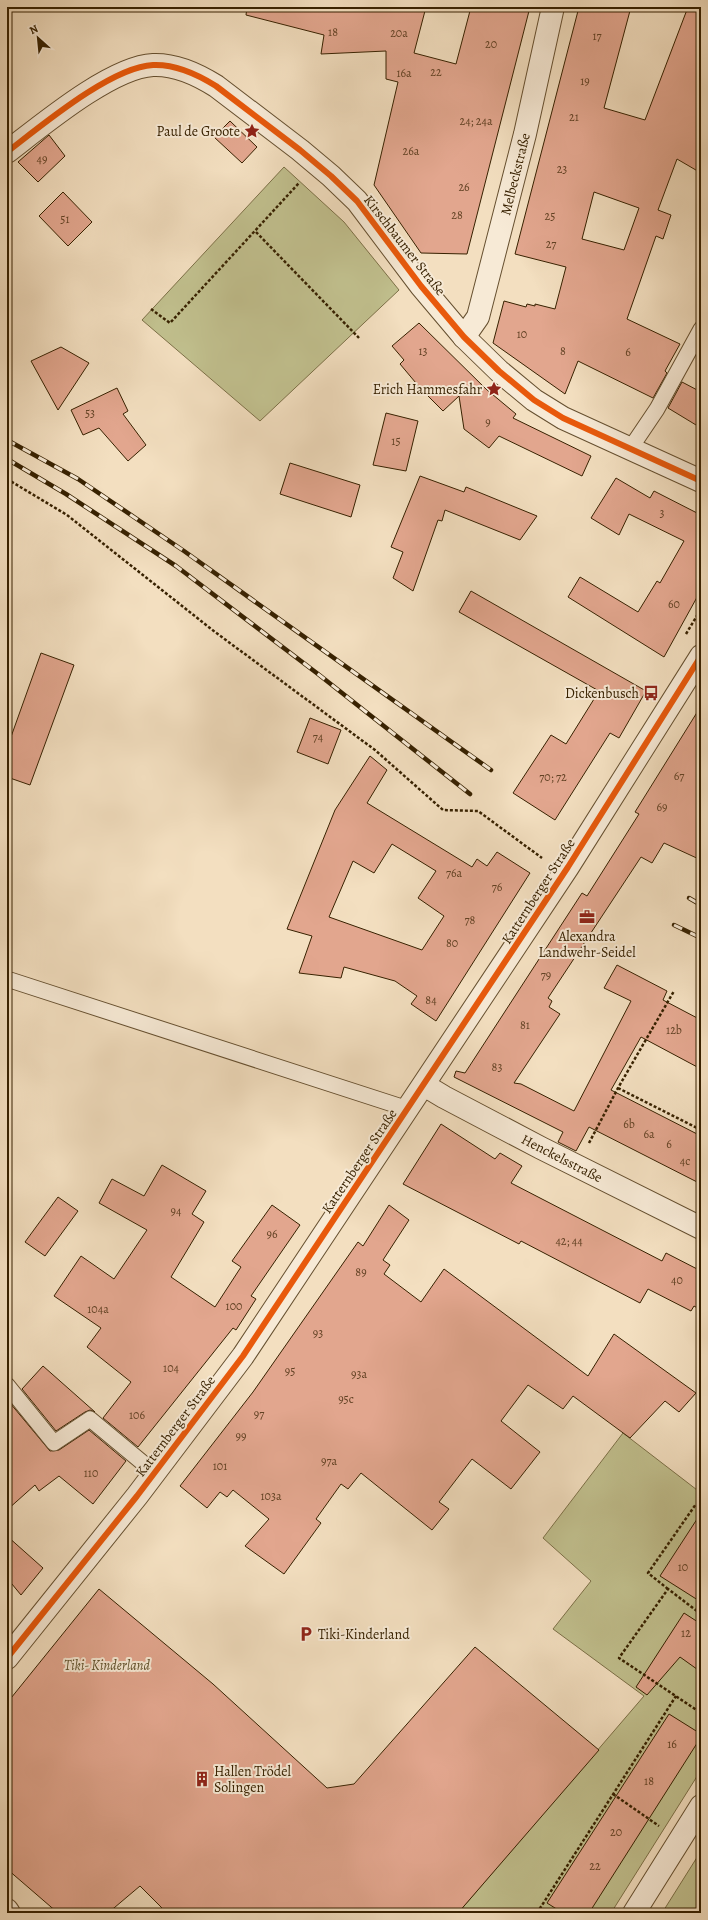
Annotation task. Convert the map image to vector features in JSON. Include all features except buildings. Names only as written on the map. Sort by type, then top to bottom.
[{"type":"street","name":"Melbeckstraße","points":[[464,337],[478,317],[525,134],[553,7]]},
{"type":"street","name":"Kirschbaumer Straße","points":[[7,152],[68,106],[105,83],[135,69],[153,65],[174,67],[189,72],[216,86],[319,166],[357,201],[421,286],[464,337],[499,371],[534,400],[563,418],[701,481]]},
{"type":"street","name":"Katternberger Straße","points":[[7,1658],[155,1473],[243,1356],[568,867],[701,656]]},
{"type":"street","name":"Henckelsstraße","points":[[424,1085],[576,1166],[701,1228]]},
{"type":"street","points":[[634,1913],[701,1806]]},
{"type":"lane","points":[[630,449],[657,409],[701,329]]},
{"type":"lane","points":[[7,979],[408,1109]]},
{"type":"lane","points":[[7,1385],[54,1443],[90,1419],[155,1473]]},
{"type":"path","points":[[152,309],[170,323],[301,182],[319,166]]},
{"type":"path","points":[[256,232],[359,338]]},
{"type":"path","points":[[7,478],[68,515],[215,632],[375,750],[443,810],[478,811],[546,860]]},
{"type":"path","points":[[576,1166],[618,1088],[674,991]]},
{"type":"path","points":[[618,1088],[701,1130]]},
{"type":"path","points":[[701,1507],[696,1504],[648,1573],[701,1614]]},
{"type":"path","points":[[668,1589],[619,1658],[701,1713]]},
{"type":"path","points":[[696,1594],[701,1597]]},
{"type":"path","points":[[538,1913],[676,1696]]},
{"type":"path","points":[[614,1794],[679,1840]]},
{"type":"path","points":[[540,1910],[545,1913]]},
{"type":"shaded area","points":[[284,167],[344,222],[399,290],[260,421],[142,320]]},
{"type":"shaded area","points":[[623,1433],[701,1493],[701,1770],[611,1913],[458,1913],[644,1696],[553,1629],[591,1581],[543,1538]]},
{"type":"shaded area","points":[[701,1851],[701,1913],[662,1913]]},
{"type":"railway","points":[[7,440],[78,479],[184,551],[491,770]]},
{"type":"railway","points":[[7,459],[66,494],[176,566],[318,674],[470,794]]},
{"type":"railway","points":[[689,898],[701,905]]},
{"type":"railway","points":[[674,925],[701,938]]},
{"type":"cycle path","points":[[7,152],[77,100],[117,76],[136,68],[162,65],[178,68],[194,74],[216,86],[300,150],[331,176],[357,201],[421,286],[464,337],[499,371],[534,400],[563,418],[701,481]]},
{"type":"cycle path","points":[[7,1658],[137,1496],[243,1356],[568,867],[701,656]]},
{"type":"place","name":"Paul de Groote","points":[[252,131]]},
{"type":"place","name":"Erich Hammesfahr","points":[[494,389]]},
{"type":"place","name":"Dickenbusch","points":[[651,693]]},
{"type":"place","name":"Alexandra Landwehr-Seidel","points":[[587,917]]},
{"type":"place","name":"Tiki-Kinderland","points":[[306,1634]]},
{"type":"place","name":"Hallen Trödel Solingen","points":[[202,1779]]},
{"type":"park label","name":"Tiki- Kinderland","points":[[107,1665]]}]
